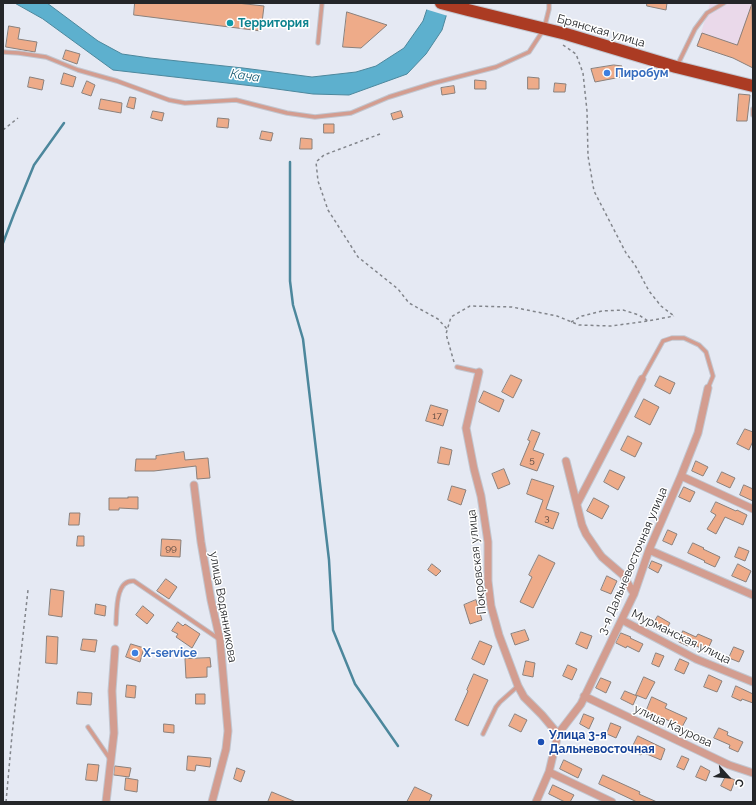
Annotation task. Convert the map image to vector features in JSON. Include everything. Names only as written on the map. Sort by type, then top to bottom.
[{"type":"highway","name":"Брянская улица","points":[[442,3],[566,34],[676,67],[753,86]]},
{"type":"street","name":"Покровская улица","points":[[479,372],[466,428],[474,470],[481,496],[488,542],[488,581],[491,606],[499,635],[518,686],[524,697],[558,734]]},
{"type":"street","points":[[577,504],[642,379]]},
{"type":"street","name":"3-я Дальневосточная улица","points":[[536,802],[549,772],[558,734],[581,704],[634,594],[649,550],[698,433],[708,388]]},
{"type":"street","points":[[566,461],[582,525],[586,534],[602,558],[623,575],[634,594]]},
{"type":"street","points":[[681,476],[753,509]]},
{"type":"street","name":"улица Водянникова","points":[[194,485],[201,542],[211,600],[220,640],[228,731],[226,749],[214,802]]},
{"type":"street","points":[[649,550],[753,595]]},
{"type":"street","name":"Мурманская улица","points":[[622,620],[696,659],[753,682]]},
{"type":"street","points":[[106,802],[114,733],[112,691],[115,649]]},
{"type":"street","name":"улица Каурова","points":[[584,696],[729,765],[753,773]]},
{"type":"street","points":[[549,772],[612,802]]},
{"type":"lane","points":[[318,43],[322,3]]},
{"type":"lane","points":[[3,52],[46,57],[78,70],[117,81],[169,100],[185,103],[236,100],[287,113],[314,117],[351,113],[396,95],[496,67],[529,52],[544,29],[549,3]]},
{"type":"lane","points":[[676,67],[695,29],[707,13],[724,3]]},
{"type":"lane","points":[[753,109],[753,115]]},
{"type":"lane","points":[[642,379],[663,341],[672,338],[684,338],[699,345],[706,352],[713,376],[708,388]]},
{"type":"lane","points":[[457,367],[479,372]]},
{"type":"lane","points":[[116,624],[119,590],[123,585],[134,581],[220,640]]},
{"type":"lane","points":[[483,734],[496,707],[518,686]]},
{"type":"lane","points":[[88,727],[111,761]]},
{"type":"path","points":[[457,367],[453,359],[446,334],[447,329],[451,317],[470,306],[512,307],[557,316],[579,325],[611,326],[674,316],[661,306],[649,291],[636,266],[623,248],[594,191],[588,156],[587,111],[583,73],[576,54],[563,45]]},
{"type":"path","points":[[3,130],[18,118]]},
{"type":"path","points":[[380,134],[324,155],[316,162],[318,181],[328,210],[358,257],[398,289],[409,303],[438,319],[447,329]]},
{"type":"path","points":[[571,322],[582,316],[602,311],[623,310],[639,315],[648,321]]},
{"type":"path","points":[[6,802],[28,590]]},
{"type":"shaded area","points":[[710,3],[753,3],[753,68],[733,58],[697,46]]},
{"type":"water","name":"Кача","points":[[15,3],[47,3],[98,41],[122,54],[312,77],[356,72],[376,66],[404,48],[423,21],[429,3],[450,3],[442,30],[426,54],[407,74],[349,95],[313,94],[113,70],[43,19]]},
{"type":"pier","points":[[427,3],[452,3],[448,16],[425,9]]},
{"type":"building","name":"Территория","points":[[135,3],[237,3],[264,6],[261,31],[134,15]]},
{"type":"building","points":[[647,3],[667,3],[666,10],[647,6]]},
{"type":"building","points":[[752,4],[753,68],[733,58],[697,46],[702,33],[737,45]]},
{"type":"building","points":[[347,12],[387,25],[361,48],[343,47]]},
{"type":"building","points":[[9,26],[20,28],[18,39],[37,42],[35,52],[6,47]]},
{"type":"building","points":[[66,50],[80,54],[77,64],[63,59]]},
{"type":"building","name":"Пиробум","points":[[614,65],[622,66],[621,77],[595,82],[591,69]]},
{"type":"building","points":[[64,73],[76,77],[73,87],[61,84]]},
{"type":"building","points":[[30,77],[44,80],[42,90],[28,87]]},
{"type":"building","points":[[528,77],[539,78],[539,89],[528,89]]},
{"type":"building","points":[[475,80],[486,81],[486,89],[475,89]]},
{"type":"building","points":[[87,81],[95,85],[91,96],[82,93]]},
{"type":"building","points":[[555,83],[566,84],[565,92],[554,92]]},
{"type":"building","points":[[454,86],[455,93],[442,95],[441,88]]},
{"type":"building","points":[[739,94],[750,95],[747,121],[737,121]]},
{"type":"building","points":[[130,97],[136,98],[134,109],[127,107]]},
{"type":"building","points":[[101,99],[122,103],[121,113],[99,109]]},
{"type":"building","points":[[153,111],[164,113],[162,121],[151,118]]},
{"type":"building","points":[[401,111],[403,117],[393,120],[391,114]]},
{"type":"building","points":[[218,118],[229,119],[228,128],[217,127]]},
{"type":"building","points":[[324,124],[334,124],[334,133],[324,133]]},
{"type":"building","points":[[262,131],[273,133],[271,141],[260,139]]},
{"type":"building","points":[[301,138],[312,139],[312,149],[300,149]]},
{"type":"building","points":[[511,375],[522,380],[513,398],[502,392]]},
{"type":"building","points":[[660,376],[675,383],[670,394],[655,386]]},
{"type":"building","points":[[484,391],[504,400],[499,412],[479,402]]},
{"type":"building","points":[[644,399],[659,407],[650,425],[635,417]]},
{"type":"building","points":[[431,405],[448,410],[443,426],[426,421]]},
{"type":"building","points":[[745,429],[753,432],[753,441],[749,450],[737,444]]},
{"type":"building","points":[[532,430],[540,433],[533,450],[544,454],[537,471],[520,465],[530,441],[528,440]]},
{"type":"building","points":[[628,436],[642,443],[635,457],[621,450]]},
{"type":"building","points":[[441,447],[452,450],[449,465],[438,463]]},
{"type":"building","points":[[184,452],[185,460],[208,458],[210,478],[197,479],[196,466],[154,471],[135,471],[136,459],[156,459],[156,456]]},
{"type":"building","points":[[696,461],[708,467],[703,476],[692,471]]},
{"type":"building","points":[[504,469],[510,484],[498,489],[492,474]]},
{"type":"building","points":[[610,470],[625,477],[618,490],[604,482]]},
{"type":"building","points":[[722,472],[735,478],[730,488],[717,482]]},
{"type":"building","points":[[532,479],[554,486],[546,509],[559,513],[553,529],[535,522],[543,500],[527,494]]},
{"type":"building","points":[[744,485],[753,489],[753,501],[740,495]]},
{"type":"building","points":[[452,486],[466,490],[461,505],[448,500]]},
{"type":"building","points":[[684,487],[695,492],[690,502],[679,497]]},
{"type":"building","points":[[138,497],[138,509],[119,508],[119,510],[109,510],[109,498]]},
{"type":"building","points":[[594,498],[609,506],[602,519],[587,511]]},
{"type":"building","points":[[716,502],[747,515],[743,525],[725,517],[716,534],[707,529],[716,515],[711,512]]},
{"type":"building","points":[[70,513],[80,513],[79,525],[69,525]]},
{"type":"building","points":[[668,530],[677,534],[672,545],[663,541]]},
{"type":"building","points":[[78,536],[84,536],[84,546],[77,546]]},
{"type":"building","points":[[162,539],[181,540],[180,557],[161,556]]},
{"type":"building","points":[[693,543],[720,557],[715,567],[688,553]]},
{"type":"building","points":[[739,547],[749,551],[745,561],[735,557]]},
{"type":"building","points":[[539,555],[555,563],[533,608],[520,602],[532,577],[529,575]]},
{"type":"building","points":[[652,561],[662,565],[658,573],[649,568]]},
{"type":"building","points":[[432,564],[441,571],[436,576],[428,570]]},
{"type":"building","points":[[738,564],[751,571],[746,582],[732,576]]},
{"type":"building","points":[[607,576],[617,581],[611,594],[601,590]]},
{"type":"building","points":[[166,579],[177,587],[169,599],[157,591]]},
{"type":"building","points":[[51,589],[64,591],[62,617],[49,615]]},
{"type":"building","points":[[476,600],[482,620],[470,624],[464,605]]},
{"type":"building","points":[[96,604],[106,606],[105,616],[95,614]]},
{"type":"building","points":[[143,606],[154,615],[147,624],[136,615]]},
{"type":"building","points":[[658,616],[670,623],[664,633],[652,626]]},
{"type":"building","points":[[178,622],[183,626],[185,624],[200,634],[192,648],[176,637],[178,634],[172,631]]},
{"type":"building","points":[[525,630],[529,640],[515,645],[511,634]]},
{"type":"building","points":[[683,631],[696,637],[698,634],[712,640],[707,651],[690,643],[688,646],[679,642]]},
{"type":"building","points":[[581,632],[592,636],[587,649],[576,644]]},
{"type":"building","points":[[621,633],[643,644],[639,652],[627,646],[626,648],[616,643]]},
{"type":"building","points":[[47,636],[58,637],[57,664],[46,663]]},
{"type":"building","points":[[83,639],[97,640],[95,652],[81,650]]},
{"type":"building","points":[[480,641],[492,646],[484,665],[472,659]]},
{"type":"building","points":[[131,644],[144,648],[140,662],[126,657]]},
{"type":"building","points":[[734,647],[744,651],[739,662],[729,658]]},
{"type":"building","points":[[656,653],[664,656],[659,667],[652,664]]},
{"type":"building","points":[[210,658],[211,667],[207,667],[207,677],[186,678],[185,659]]},
{"type":"building","points":[[680,659],[689,663],[684,674],[675,670]]},
{"type":"building","points":[[526,661],[535,663],[533,677],[523,675]]},
{"type":"building","points":[[568,665],[577,669],[572,680],[563,676]]},
{"type":"building","points":[[474,674],[488,680],[468,726],[455,720]]},
{"type":"building","points":[[709,675],[722,681],[717,692],[704,687]]},
{"type":"building","points":[[644,677],[655,682],[646,699],[636,695]]},
{"type":"building","points":[[601,678],[611,682],[606,693],[596,688]]},
{"type":"building","points":[[127,685],[136,686],[135,698],[126,697]]},
{"type":"building","points":[[736,686],[753,694],[753,703],[742,699],[741,701],[732,697]]},
{"type":"building","points":[[625,691],[637,696],[633,705],[621,699]]},
{"type":"building","points":[[78,692],[92,693],[91,705],[77,704]]},
{"type":"building","points":[[196,694],[205,694],[205,704],[196,704]]},
{"type":"building","points":[[652,697],[667,704],[665,708],[687,718],[682,727],[646,712]]},
{"type":"building","points":[[515,714],[527,720],[521,732],[509,726]]},
{"type":"building","points":[[584,714],[594,718],[589,729],[580,724]]},
{"type":"building","points":[[611,723],[621,727],[616,738],[607,734]]},
{"type":"building","points":[[164,724],[174,725],[174,733],[164,732]]},
{"type":"building","points":[[719,728],[728,732],[727,735],[743,742],[738,752],[729,748],[730,745],[714,738]]},
{"type":"building","points":[[638,736],[665,749],[661,760],[642,752],[641,755],[631,750]]},
{"type":"building","points":[[188,756],[211,758],[210,767],[196,765],[195,771],[187,770]]},
{"type":"building","points":[[682,756],[689,759],[684,770],[677,767]]},
{"type":"building","points":[[564,760],[582,769],[578,778],[560,769]]},
{"type":"building","points":[[88,764],[99,765],[97,781],[86,780]]},
{"type":"building","points":[[115,766],[131,768],[129,777],[114,775]]},
{"type":"building","points":[[701,766],[710,771],[706,781],[696,777]]},
{"type":"building","points":[[237,768],[245,771],[241,782],[234,779]]},
{"type":"building","points":[[603,775],[640,792],[639,794],[657,802],[637,802],[599,784]]},
{"type":"building","points":[[726,776],[735,780],[731,791],[721,786]]},
{"type":"building","points":[[126,778],[138,780],[137,792],[125,790]]},
{"type":"building","points":[[553,785],[574,795],[570,802],[565,802],[549,794]]},
{"type":"building","points":[[415,787],[432,795],[429,802],[407,802]]},
{"type":"building","points":[[272,792],[296,802],[268,802]]},
{"type":"waterway","points":[[3,243],[34,165],[64,123]]},
{"type":"waterway","points":[[290,162],[290,281],[293,305],[303,339],[329,560],[333,630],[355,684],[398,746]]},
{"type":"place","name":"Территория","points":[[230,23]]},
{"type":"place","name":"Пиробум","points":[[607,73]]},
{"type":"place","name":"X-service","points":[[135,653]]},
{"type":"place","name":"Улица 3-я Дальневосточная","points":[[541,742]]}]
